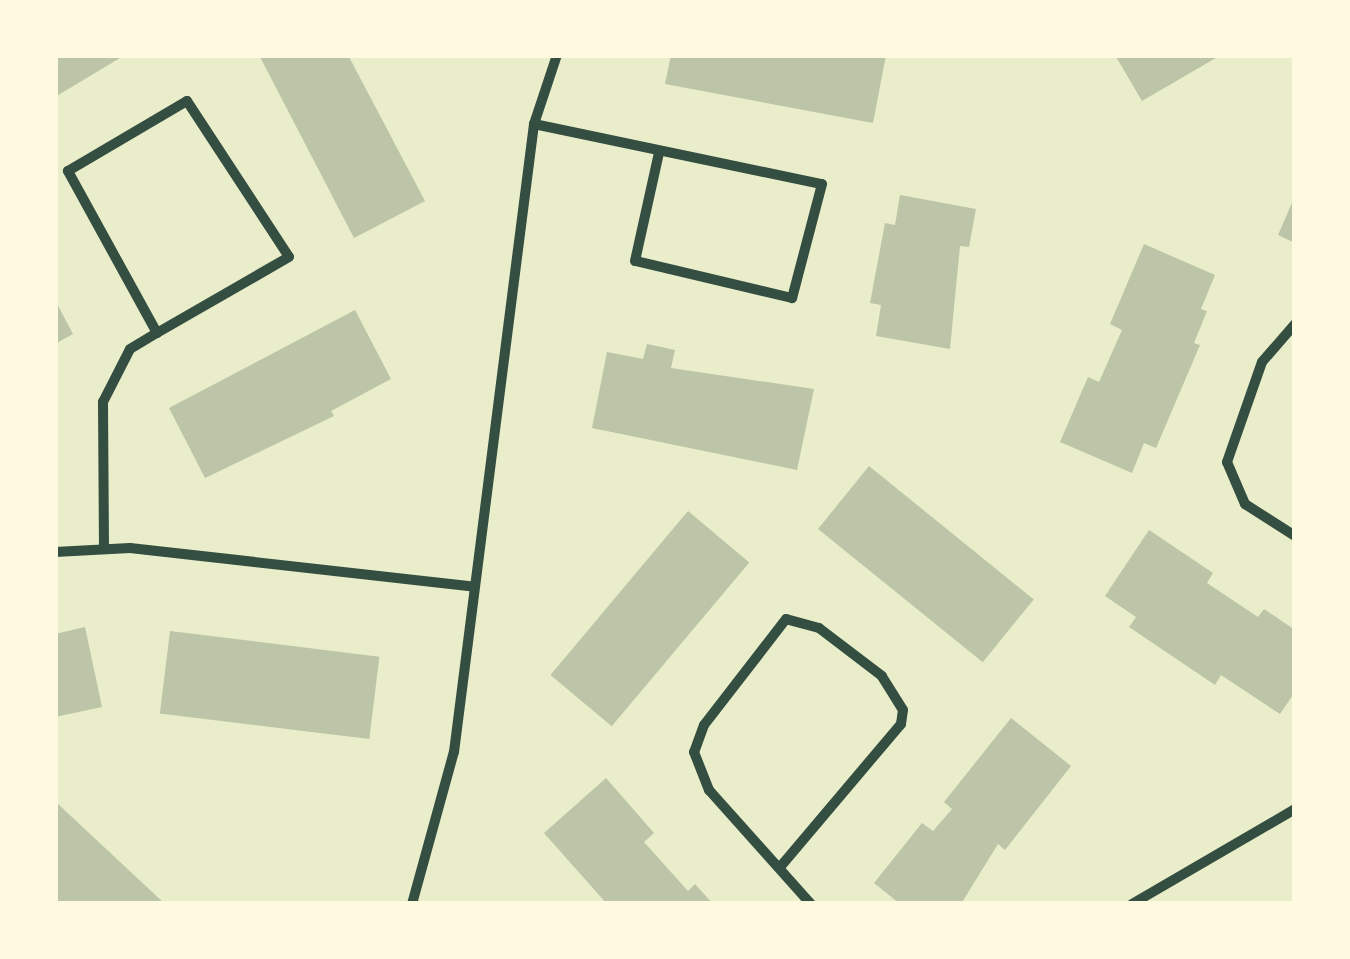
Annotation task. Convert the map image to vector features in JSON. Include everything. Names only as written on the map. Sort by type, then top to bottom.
[{"type":"street","points":[[412,904],[454,752],[534,124],[558,55]]},
{"type":"street","points":[[104,548],[103,402],[130,349],[289,257],[187,101],[68,171],[157,333]]},
{"type":"street","points":[[534,124],[822,184],[792,298],[634,261],[659,152]]},
{"type":"street","points":[[1295,324],[1262,362],[1227,462],[1246,504],[1295,536]]},
{"type":"street","points":[[55,552],[104,548],[474,587]]},
{"type":"street","points":[[782,866],[900,724],[903,710],[882,676],[819,628],[786,620],[704,725],[694,752],[709,790],[782,866],[812,904]]},
{"type":"street","points":[[1132,904],[1295,809]]},
{"type":"building","points":[[55,55],[125,55],[55,97]]},
{"type":"building","points":[[259,55],[348,55],[425,201],[354,238]]},
{"type":"building","points":[[671,55],[886,55],[873,123],[665,84]]},
{"type":"building","points":[[1115,55],[1221,55],[1142,101]]},
{"type":"building","points":[[900,195],[976,209],[969,247],[960,246],[950,349],[876,336],[881,305],[870,303],[885,223],[895,225]]},
{"type":"building","points":[[1295,196],[1295,243],[1278,235]]},
{"type":"building","points":[[1144,244],[1215,275],[1201,309],[1207,311],[1194,343],[1200,345],[1156,448],[1144,443],[1132,473],[1060,442],[1088,377],[1099,382],[1122,330],[1110,324]]},
{"type":"building","points":[[55,300],[73,334],[55,344]]},
{"type":"building","points":[[355,310],[391,379],[331,411],[334,416],[205,478],[169,408]]},
{"type":"building","points":[[647,344],[675,350],[671,368],[814,389],[797,470],[592,428],[607,352],[643,359]]},
{"type":"building","points":[[869,466],[1034,599],[983,662],[818,529]]},
{"type":"building","points":[[688,511],[749,562],[612,726],[550,675]]},
{"type":"building","points":[[1149,530],[1213,573],[1207,583],[1258,617],[1264,609],[1295,630],[1295,692],[1280,714],[1221,675],[1215,685],[1129,627],[1136,617],[1105,596]]},
{"type":"building","points":[[85,627],[102,707],[55,717],[55,634]]},
{"type":"building","points":[[170,631],[379,657],[369,739],[160,713]]},
{"type":"building","points":[[1011,718],[1071,766],[1005,850],[998,844],[961,904],[900,904],[874,883],[922,823],[933,831],[952,809],[944,802]]},
{"type":"building","points":[[606,778],[654,833],[644,842],[688,891],[695,884],[713,904],[607,904],[544,833]]},
{"type":"building","points":[[58,804],[165,904],[55,904]]}]
